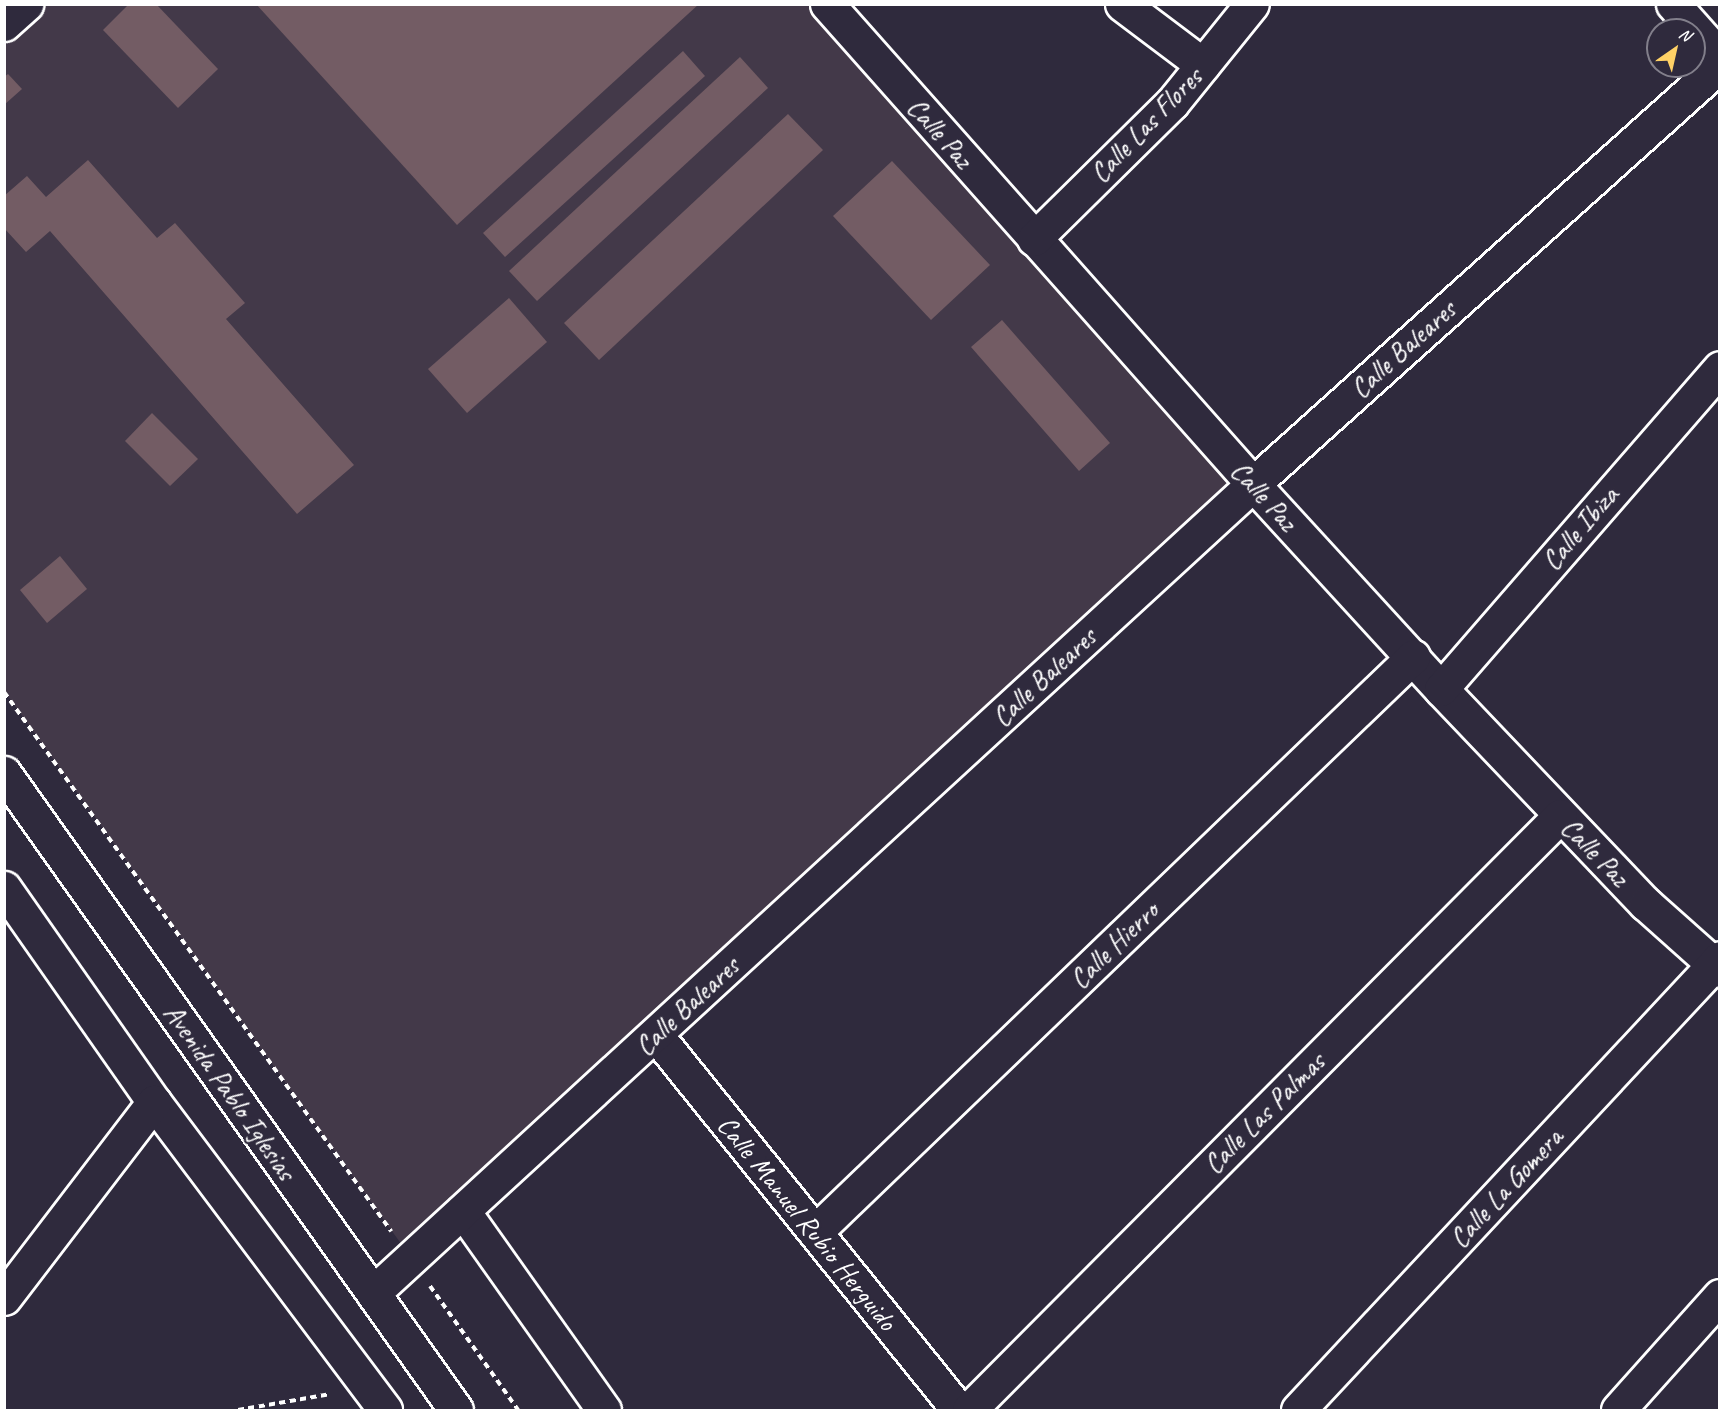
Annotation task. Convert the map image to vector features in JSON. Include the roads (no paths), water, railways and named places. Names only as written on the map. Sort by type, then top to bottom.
[{"type":"street","points":[[4,24],[26,4]]},
{"type":"street","name":"Calle Paz","points":[[827,4],[1253,484],[1441,688],[1646,904],[1718,964]]},
{"type":"street","points":[[1122,4],[1203,65]]},
{"type":"street","name":"Calle Las Flores","points":[[1034,239],[1172,103],[1252,4]]},
{"type":"street","points":[[1673,4],[1719,57]]},
{"type":"street","name":"Calle Baleares","points":[[373,1293],[1253,484],[1719,65]]},
{"type":"street","name":"Calle Ibiza","points":[[1441,688],[1719,368]]},
{"type":"street","name":"Calle Hierro","points":[[815,1232],[1413,657]]},
{"type":"street","name":"Avenida Pablo Iglesias","points":[[4,772],[456,1410]]},
{"type":"street","name":"Calle Las Palmas","points":[[969,1410],[1560,816]]},
{"type":"street","points":[[4,888],[154,1102],[385,1410]]},
{"type":"street","name":"Calle La Gomera","points":[[1298,1410],[1718,964]]},
{"type":"street","name":"Calle Manuel Rubio Herguido","points":[[656,1035],[959,1410]]},
{"type":"street","points":[[4,1298],[154,1102]]},
{"type":"street","points":[[463,1211],[604,1410]]},
{"type":"street","points":[[1618,1410],[1719,1296]]}]
